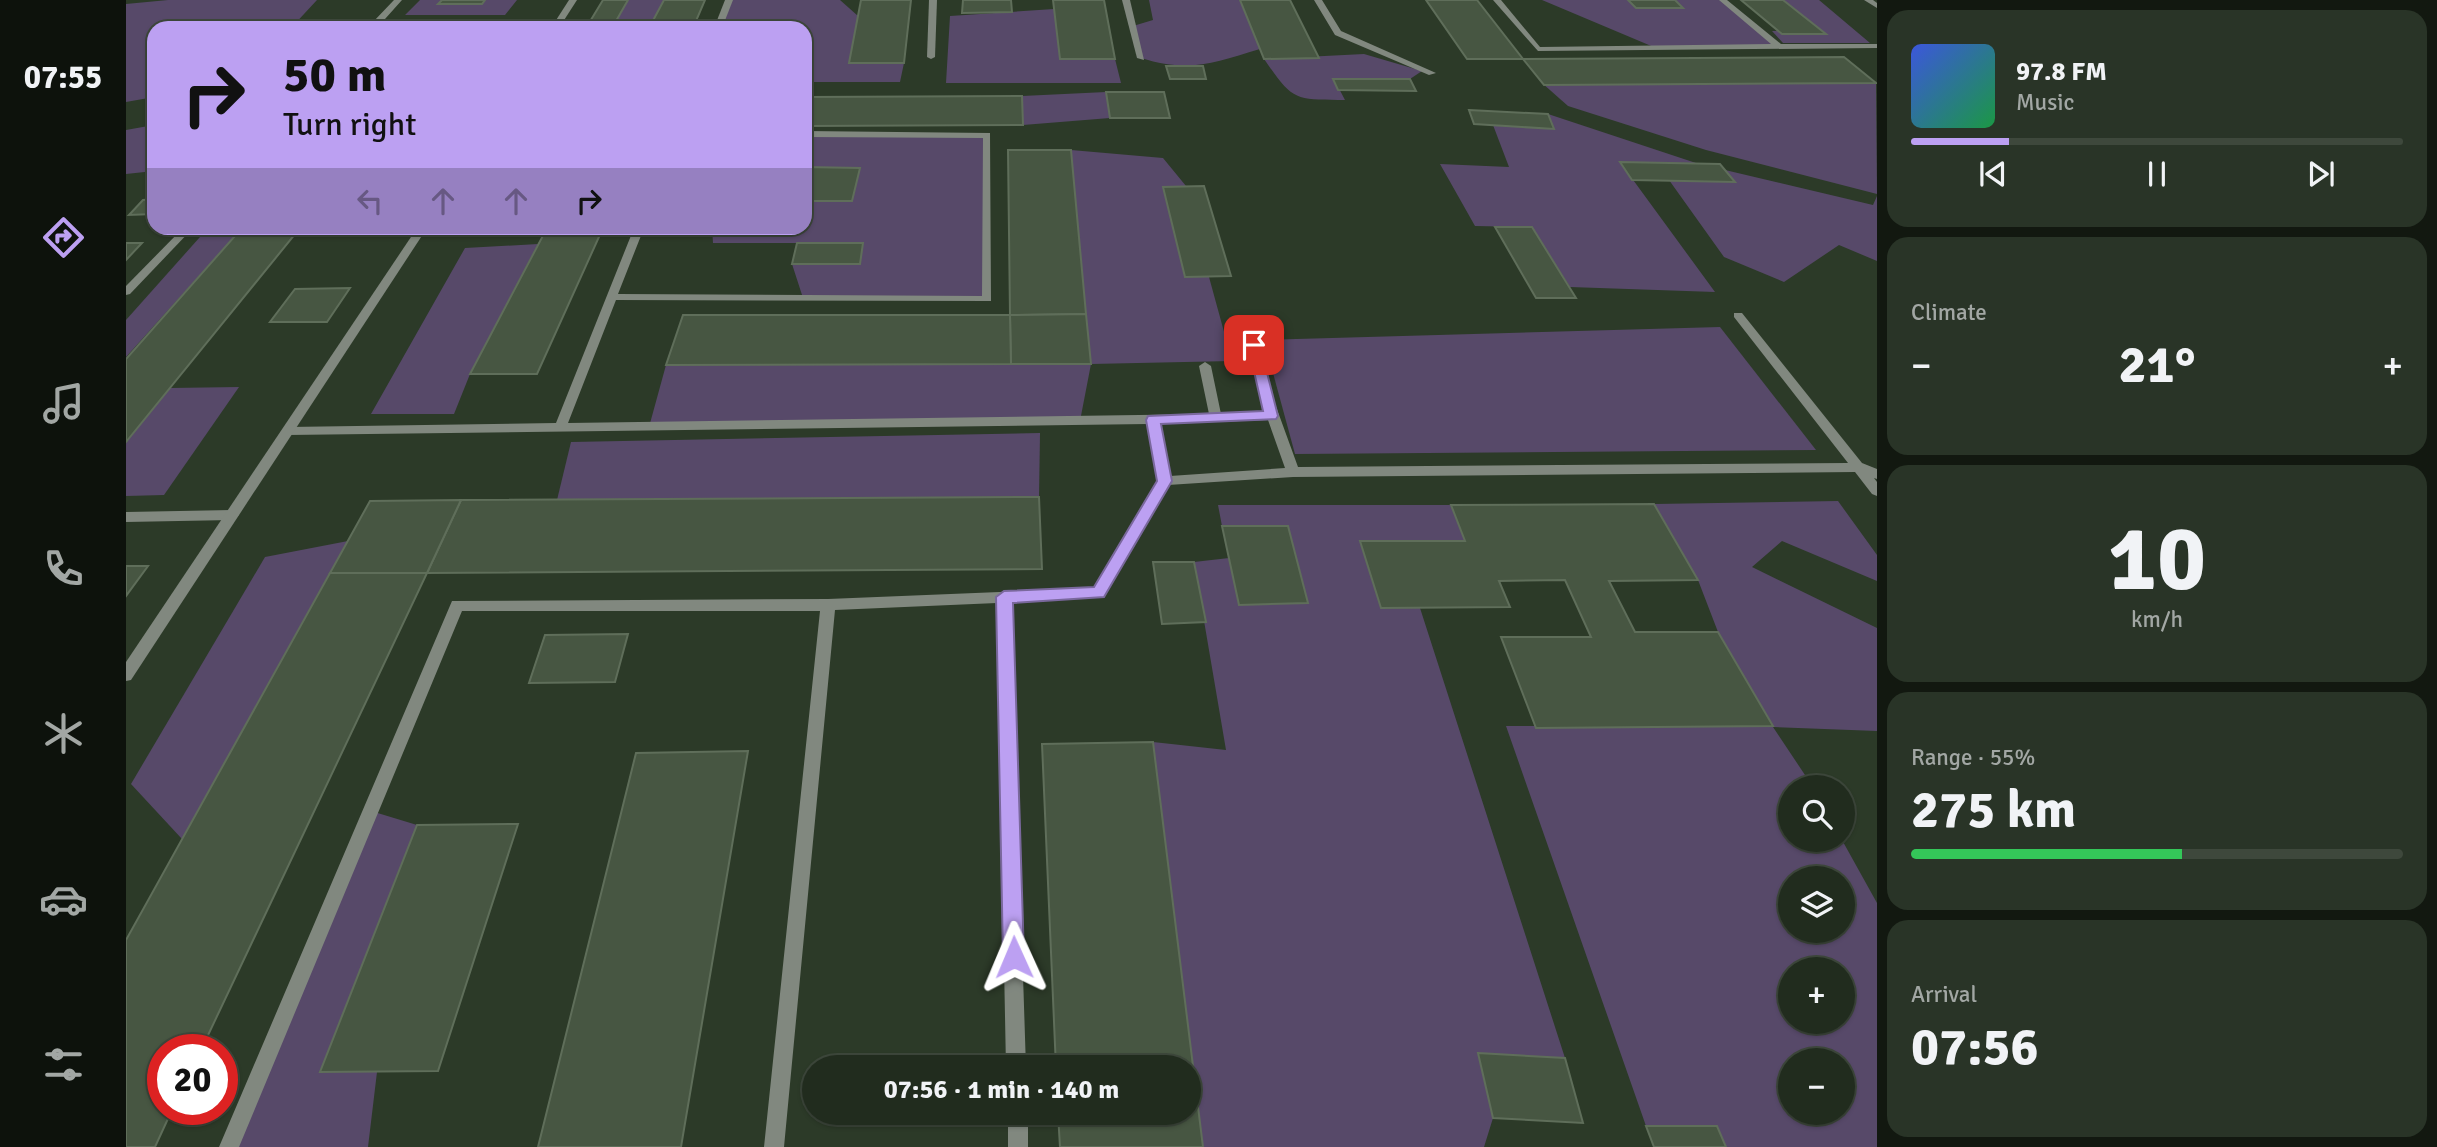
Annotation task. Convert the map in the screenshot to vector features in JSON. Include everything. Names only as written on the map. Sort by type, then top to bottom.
[{"type":"street","points":[[379,21],[398,0]]},
{"type":"street","points":[[559,21],[573,0]]},
{"type":"street","points":[[721,21],[729,0]]},
{"type":"street","points":[[931,57],[933,0]]},
{"type":"street","points":[[1126,0],[1141,58]]},
{"type":"street","points":[[1318,0],[1338,33],[1432,73]]},
{"type":"street","points":[[1497,0],[1538,48],[1877,46]]},
{"type":"street","points":[[1723,0],[1779,46]]},
{"type":"street","points":[[1868,0],[1877,6]]},
{"type":"street","points":[[612,296],[987,299],[987,135],[812,134]]},
{"type":"street","points":[[127,293],[181,235]]},
{"type":"street","points":[[126,675],[417,235]]},
{"type":"street","points":[[559,428],[636,235]]},
{"type":"street","points":[[1738,315],[1877,491]]},
{"type":"street","points":[[1251,328],[1271,416],[1293,472]]},
{"type":"street","points":[[1206,366],[1216,418]]},
{"type":"street","points":[[288,431],[1153,420],[1271,416]]},
{"type":"street","points":[[229,1147],[457,606],[828,605],[1098,593],[1164,481],[1153,420]]},
{"type":"street","points":[[1164,481],[1293,472],[1859,467],[1877,474]]},
{"type":"street","points":[[126,517],[232,515]]},
{"type":"street","points":[[1004,597],[1016,1055]]},
{"type":"street","points":[[774,1147],[828,605]]},
{"type":"street","points":[[1018,1125],[1018,1147]]},
{"type":"shaded area","points":[[168,0],[317,0],[298,21],[147,21],[147,98],[126,102],[126,4]]},
{"type":"shaded area","points":[[420,0],[442,0],[440,4],[482,4],[485,0],[517,0],[505,15],[405,15]]},
{"type":"shaded area","points":[[628,0],[664,0],[653,21],[616,21]]},
{"type":"shaded area","points":[[729,0],[840,0],[858,16],[849,63],[904,63],[900,82],[812,82],[812,21],[721,21]]},
{"type":"shaded area","points":[[1149,0],[1240,0],[1260,49],[1201,64],[1173,65],[1141,58],[1133,26],[1153,20]]},
{"type":"shaded area","points":[[1542,0],[1628,0],[1682,8],[1675,0],[1723,0],[1779,46],[1656,48]]},
{"type":"shaded area","points":[[1776,0],[1819,0],[1870,43],[1783,43],[1772,31],[1814,31]]},
{"type":"shaded area","points":[[1054,9],[1060,59],[1115,59],[1121,83],[946,83],[950,16]]},
{"type":"shaded area","points":[[1364,54],[1422,71],[1410,79],[1334,79],[1345,100],[1315,100],[1296,95],[1289,90],[1264,59]]},
{"type":"shaded area","points":[[1542,83],[1876,83],[1877,194],[1706,150],[1568,106]]},
{"type":"shaded area","points":[[1106,92],[1110,118],[1023,125],[1022,96]]},
{"type":"shaded area","points":[[1548,114],[1699,164],[1620,162],[1715,292],[1570,287],[1532,227],[1475,226],[1440,164],[1509,167],[1493,125],[1554,129]]},
{"type":"shaded area","points":[[147,126],[147,172],[126,174],[126,130]]},
{"type":"shaded area","points":[[812,134],[987,135],[987,299],[803,298],[792,264],[860,263],[863,243],[713,243],[712,235],[812,235],[812,201],[852,201],[859,168],[812,167]]},
{"type":"shaded area","points":[[1071,150],[1163,158],[1186,186],[1163,187],[1185,277],[1209,277],[1232,361],[1091,364],[1080,421],[649,427],[666,365],[1090,364]]},
{"type":"shaded area","points":[[1725,170],[1873,205],[1877,196],[1877,261],[1839,245],[1784,282],[1724,257],[1669,180],[1734,181]]},
{"type":"shaded area","points":[[202,235],[236,235],[126,357],[126,320]]},
{"type":"shaded area","points":[[538,244],[470,374],[454,414],[371,414],[465,248]]},
{"type":"shaded area","points":[[1720,327],[1816,450],[1295,454],[1264,340]]},
{"type":"shaded area","points":[[239,387],[164,495],[126,496],[126,442],[170,388]]},
{"type":"shaded area","points":[[1040,433],[1039,497],[557,500],[571,442]]},
{"type":"shaded area","points":[[1838,501],[1877,555],[1877,581],[1782,541],[1752,567],[1877,628],[1877,731],[1773,727],[1805,775],[1778,775],[1778,852],[1849,852],[1877,903],[1877,1147],[1726,1147],[1717,1126],[1646,1126],[1506,726],[1772,726],[1718,632],[1698,580],[1654,504]]},
{"type":"shaded area","points":[[1218,505],[1451,505],[1465,541],[1360,542],[1381,608],[1420,608],[1565,1058],[1478,1053],[1493,1118],[1484,1147],[1203,1147],[1200,1125],[1201,1055],[1192,1055],[1153,742],[1226,750],[1194,562],[1229,558],[1239,605],[1308,603],[1288,526],[1222,526]]},
{"type":"shaded area","points":[[348,541],[182,839],[131,784],[265,557]]},
{"type":"shaded area","points":[[371,811],[417,825],[320,1072],[377,1072],[368,1147],[229,1147]]},
{"type":"building","points":[[442,0],[485,0],[482,4],[438,4]]},
{"type":"building","points":[[603,0],[628,0],[616,21],[590,21]]},
{"type":"building","points":[[664,0],[705,0],[696,21],[653,21]]},
{"type":"building","points":[[861,0],[911,0],[904,63],[849,63]]},
{"type":"building","points":[[963,0],[1011,0],[1012,12],[962,13]]},
{"type":"building","points":[[1053,0],[1104,0],[1115,59],[1060,59]]},
{"type":"building","points":[[1240,0],[1290,0],[1319,58],[1264,59]]},
{"type":"building","points":[[1426,0],[1477,0],[1523,59],[1467,59]]},
{"type":"building","points":[[1628,0],[1675,0],[1683,8],[1636,8]]},
{"type":"building","points":[[1741,0],[1783,0],[1826,34],[1782,34]]},
{"type":"building","points":[[1844,57],[1876,83],[1544,85],[1523,59]]},
{"type":"building","points":[[1166,66],[1203,66],[1206,79],[1170,79]]},
{"type":"building","points":[[1333,79],[1410,79],[1416,91],[1338,90]]},
{"type":"building","points":[[1106,92],[1164,92],[1170,118],[1110,118]]},
{"type":"building","points":[[1022,96],[1023,125],[812,126],[812,97]]},
{"type":"building","points":[[1469,110],[1548,114],[1554,129],[1474,124]]},
{"type":"building","points":[[1008,150],[1071,150],[1086,314],[1010,315]]},
{"type":"building","points":[[1620,162],[1720,164],[1735,182],[1632,180]]},
{"type":"building","points":[[812,167],[860,168],[852,201],[812,201]]},
{"type":"building","points":[[1204,186],[1231,276],[1185,277],[1163,187]]},
{"type":"building","points":[[143,200],[147,200],[147,214],[129,215]]},
{"type":"building","points":[[1495,227],[1532,227],[1576,298],[1536,298]]},
{"type":"building","points":[[236,235],[294,235],[126,442],[126,359]]},
{"type":"building","points":[[543,235],[600,235],[537,374],[470,374]]},
{"type":"building","points":[[126,243],[142,243],[126,260]]},
{"type":"building","points":[[797,243],[863,243],[860,264],[792,264]]},
{"type":"building","points":[[350,288],[327,322],[270,322],[295,289]]},
{"type":"building","points":[[1086,314],[1091,364],[1011,364],[1010,315]]},
{"type":"building","points":[[683,315],[1010,315],[1011,364],[666,365]]},
{"type":"building","points":[[1039,497],[1042,569],[427,573],[461,500]]},
{"type":"building","points":[[461,500],[427,573],[330,573],[370,501]]},
{"type":"building","points":[[1654,504],[1698,580],[1609,581],[1635,632],[1718,632],[1773,726],[1536,728],[1501,637],[1591,637],[1565,580],[1499,581],[1510,607],[1381,608],[1360,541],[1465,541],[1451,505]]},
{"type":"building","points":[[1222,526],[1288,526],[1308,603],[1239,605]]},
{"type":"building","points":[[1153,562],[1194,562],[1206,622],[1162,624]]},
{"type":"building","points":[[126,566],[148,566],[126,596]]},
{"type":"building","points":[[330,573],[427,573],[209,1034],[147,1034],[147,1125],[165,1125],[155,1147],[126,1147],[126,940]]},
{"type":"building","points":[[628,634],[615,682],[529,683],[545,635]]},
{"type":"building","points":[[1153,742],[1192,1055],[1055,1055],[1042,744]]},
{"type":"building","points":[[748,751],[681,1147],[538,1147],[636,753]]},
{"type":"building","points":[[518,824],[438,1071],[320,1072],[417,825]]},
{"type":"building","points":[[1478,1053],[1565,1058],[1583,1123],[1493,1118]]},
{"type":"building","points":[[1059,1125],[1200,1125],[1203,1147],[1060,1147]]},
{"type":"building","points":[[1646,1126],[1717,1126],[1726,1147],[1654,1147]]},
{"type":"route","points":[[1014,957],[1004,597],[1098,593],[1164,481],[1153,420],[1271,416],[1254,345]]}]
